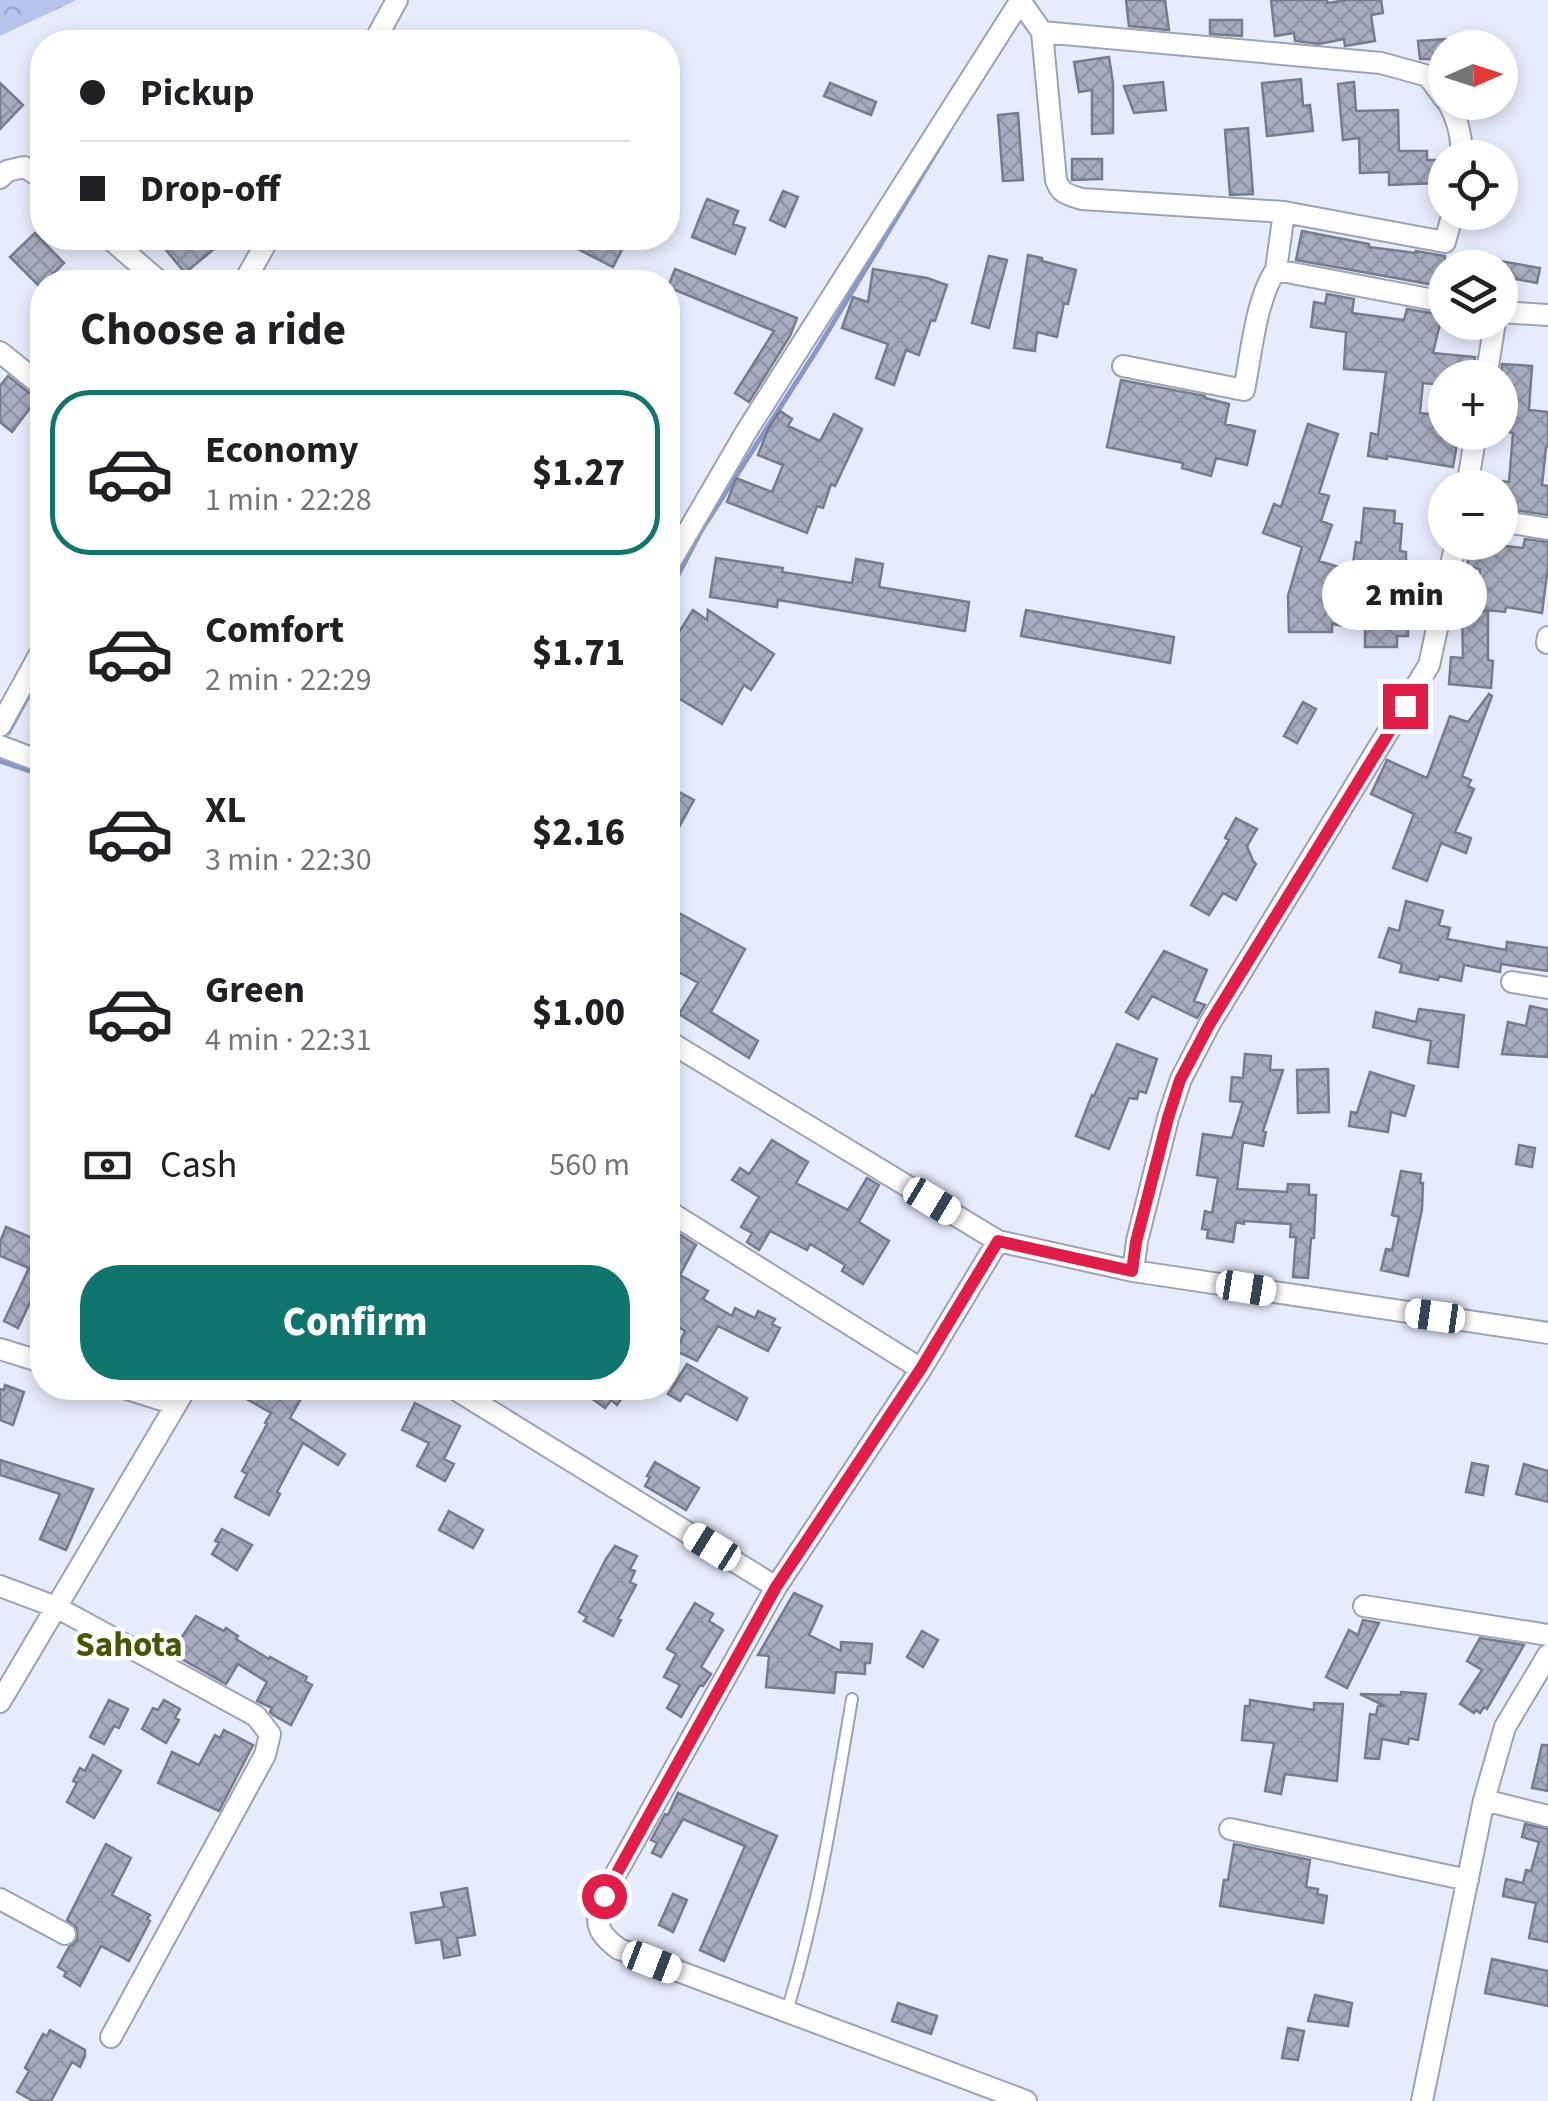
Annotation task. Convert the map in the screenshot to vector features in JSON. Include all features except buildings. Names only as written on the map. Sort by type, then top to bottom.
[{"type":"street","points":[[381,30],[397,0]]},
{"type":"street","points":[[680,545],[746,432],[1021,1],[1042,32],[1058,189],[1082,199],[1284,212],[1445,242],[1448,230]]},
{"type":"street","points":[[1042,32],[1381,63],[1428,76]]},
{"type":"street","points":[[0,178],[7,171],[24,167],[30,171]]},
{"type":"street","points":[[1123,366],[1244,390],[1266,288],[1276,270],[1284,212]]},
{"type":"street","points":[[124,250],[146,270]]},
{"type":"street","points":[[1276,270],[1428,299]]},
{"type":"street","points":[[1518,314],[1548,316]]},
{"type":"street","points":[[0,352],[30,376]]},
{"type":"street","points":[[1518,524],[1548,529]]},
{"type":"street","points":[[1132,1271],[1136,1242],[1180,1080],[1210,1023],[1429,664],[1452,560]]},
{"type":"street","points":[[0,726],[30,671]]},
{"type":"street","points":[[0,678],[17,693]]},
{"type":"street","points":[[0,746],[30,757]]},
{"type":"street","points":[[1512,982],[1548,988]]},
{"type":"street","points":[[680,1048],[998,1241],[1132,1271],[1548,1333]]},
{"type":"street","points":[[680,1220],[920,1370]]},
{"type":"street","points":[[998,1241],[920,1370],[776,1587],[604,1896],[598,1927],[618,1949],[1026,2101]]},
{"type":"street","points":[[0,1349],[30,1358]]},
{"type":"street","points":[[0,1702],[178,1400]]},
{"type":"street","points":[[472,1400],[776,1587]]},
{"type":"street","points":[[0,1586],[56,1608],[256,1716],[270,1734],[265,1755],[111,2037]]},
{"type":"street","points":[[1364,1606],[1548,1635]]},
{"type":"street","points":[[1422,2101],[1484,1800],[1506,1727],[1548,1655]]},
{"type":"street","points":[[1484,1800],[1548,1816]]},
{"type":"street","points":[[1230,1829],[1468,1880]]},
{"type":"street","points":[[0,1899],[65,1934]]},
{"type":"lane","points":[[787,2012],[827,1841],[852,1699]]},
{"type":"green space","points":[[0,0],[77,0],[0,36]]},
{"type":"waterway","points":[[680,571],[949,131]]},
{"type":"waterway","points":[[8,733],[30,693]]},
{"type":"waterway","points":[[0,761],[30,771]]},
{"type":"district","name":"Sahota","points":[[129,1644]]},
{"type":"route","points":[[604,1896],[776,1587],[920,1370],[998,1241],[1132,1271],[1136,1242],[1180,1080],[1210,1023],[1405,706]]}]
